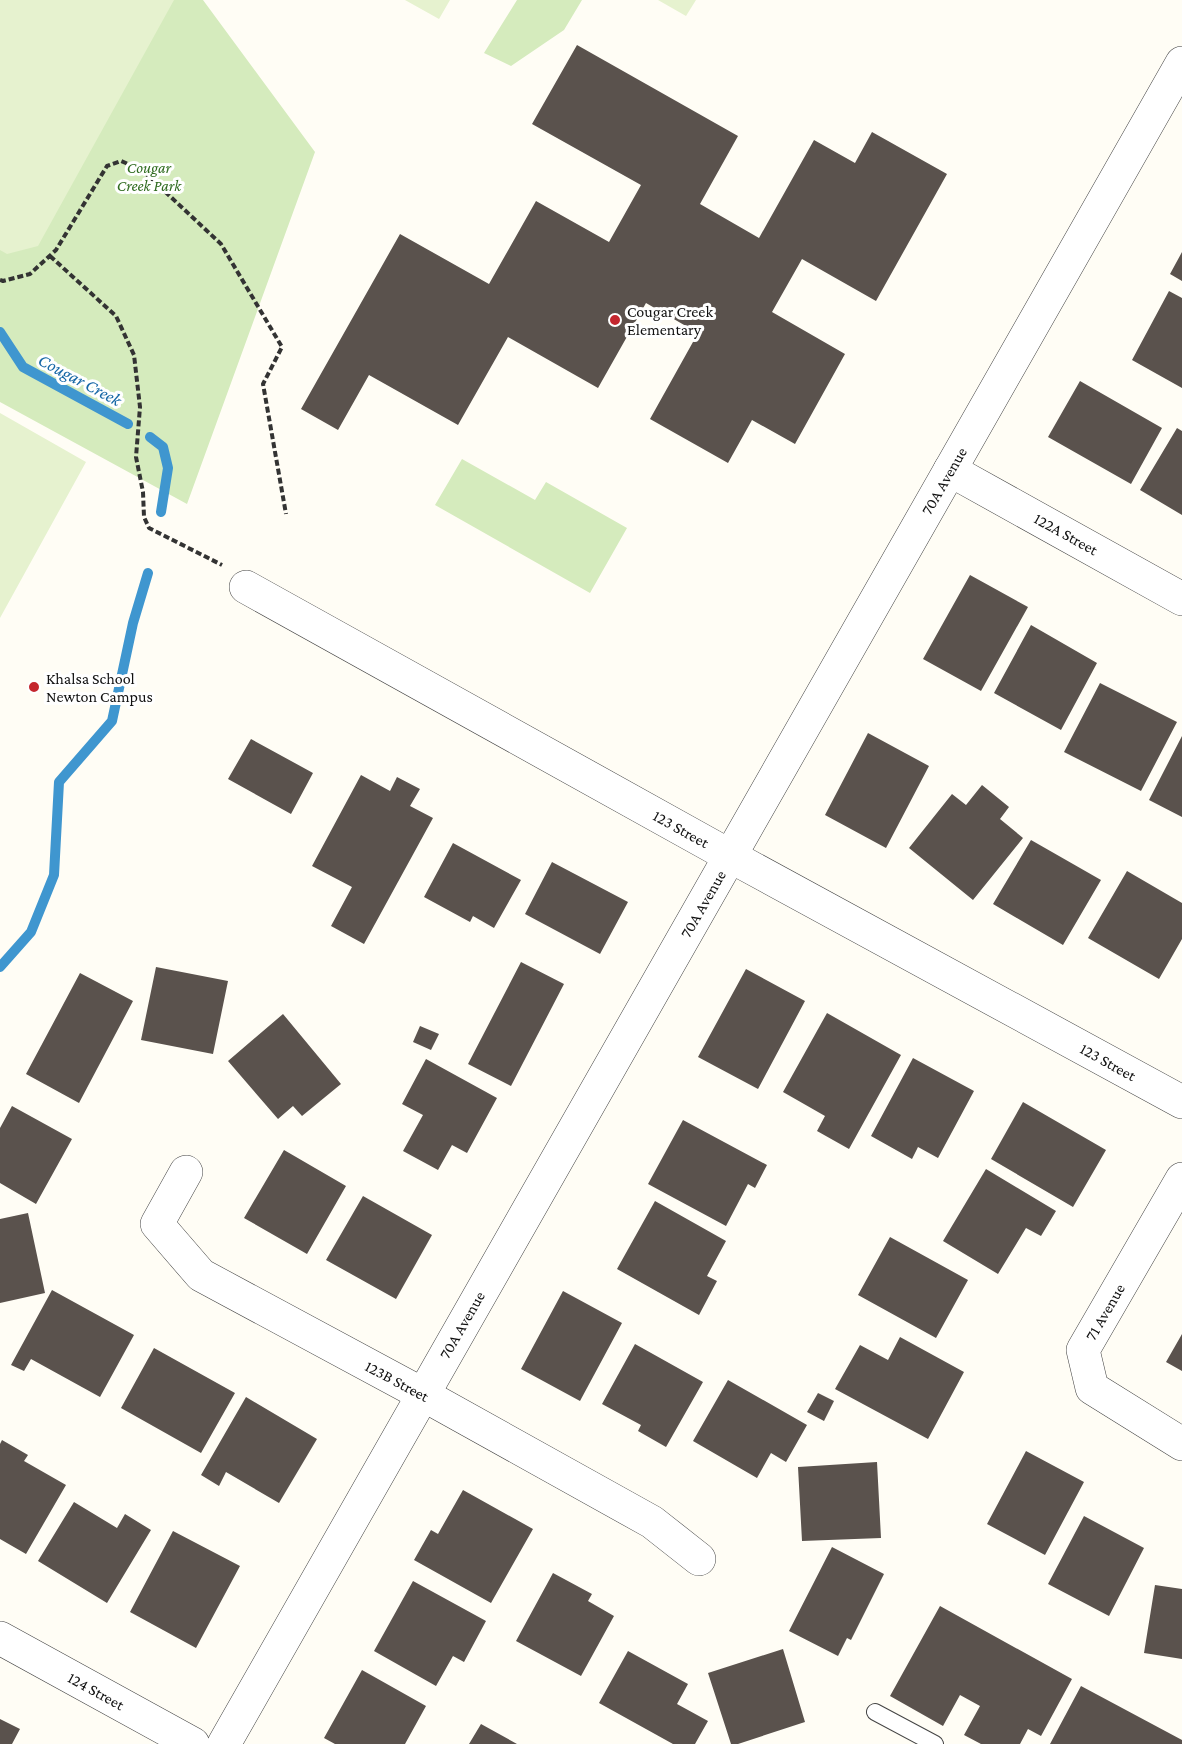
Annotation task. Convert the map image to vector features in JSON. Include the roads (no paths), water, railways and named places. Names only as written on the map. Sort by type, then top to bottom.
[{"type":"street","name":"70A Avenue","points":[[224,1744],[1182,63]]},
{"type":"street","name":"122A Street","points":[[950,470],[1182,599]]},
{"type":"street","name":"123 Street","points":[[235,577],[730,856],[1182,1102]]},
{"type":"street","name":"123B Street","points":[[186,1172],[157,1224],[201,1275],[652,1522],[699,1559]]},
{"type":"street","name":"71 Avenue","points":[[1182,1179],[1083,1350],[1092,1388],[1182,1444]]},
{"type":"street","name":"124 Street","points":[[0,1638],[193,1744]]},
{"type":"lane","points":[[875,1712],[935,1744]]},
{"type":"waterway","name":"Cougar Creek","points":[[0,332],[23,367],[128,424]]},
{"type":"waterway","name":"Cougar Creek","points":[[150,437],[163,447],[168,468],[161,512]]},
{"type":"waterway","name":"Cougar Creek","points":[[0,967],[31,932],[54,875],[59,782],[112,721],[133,623],[148,573]]},
{"type":"place","name":"Cougar Creek Elementary","points":[[615,320]]},
{"type":"place","name":"Khalsa School Newton Campus","points":[[34,687]]},
{"type":"park label","name":"Cougar Creek Park","points":[[149,176]]}]
